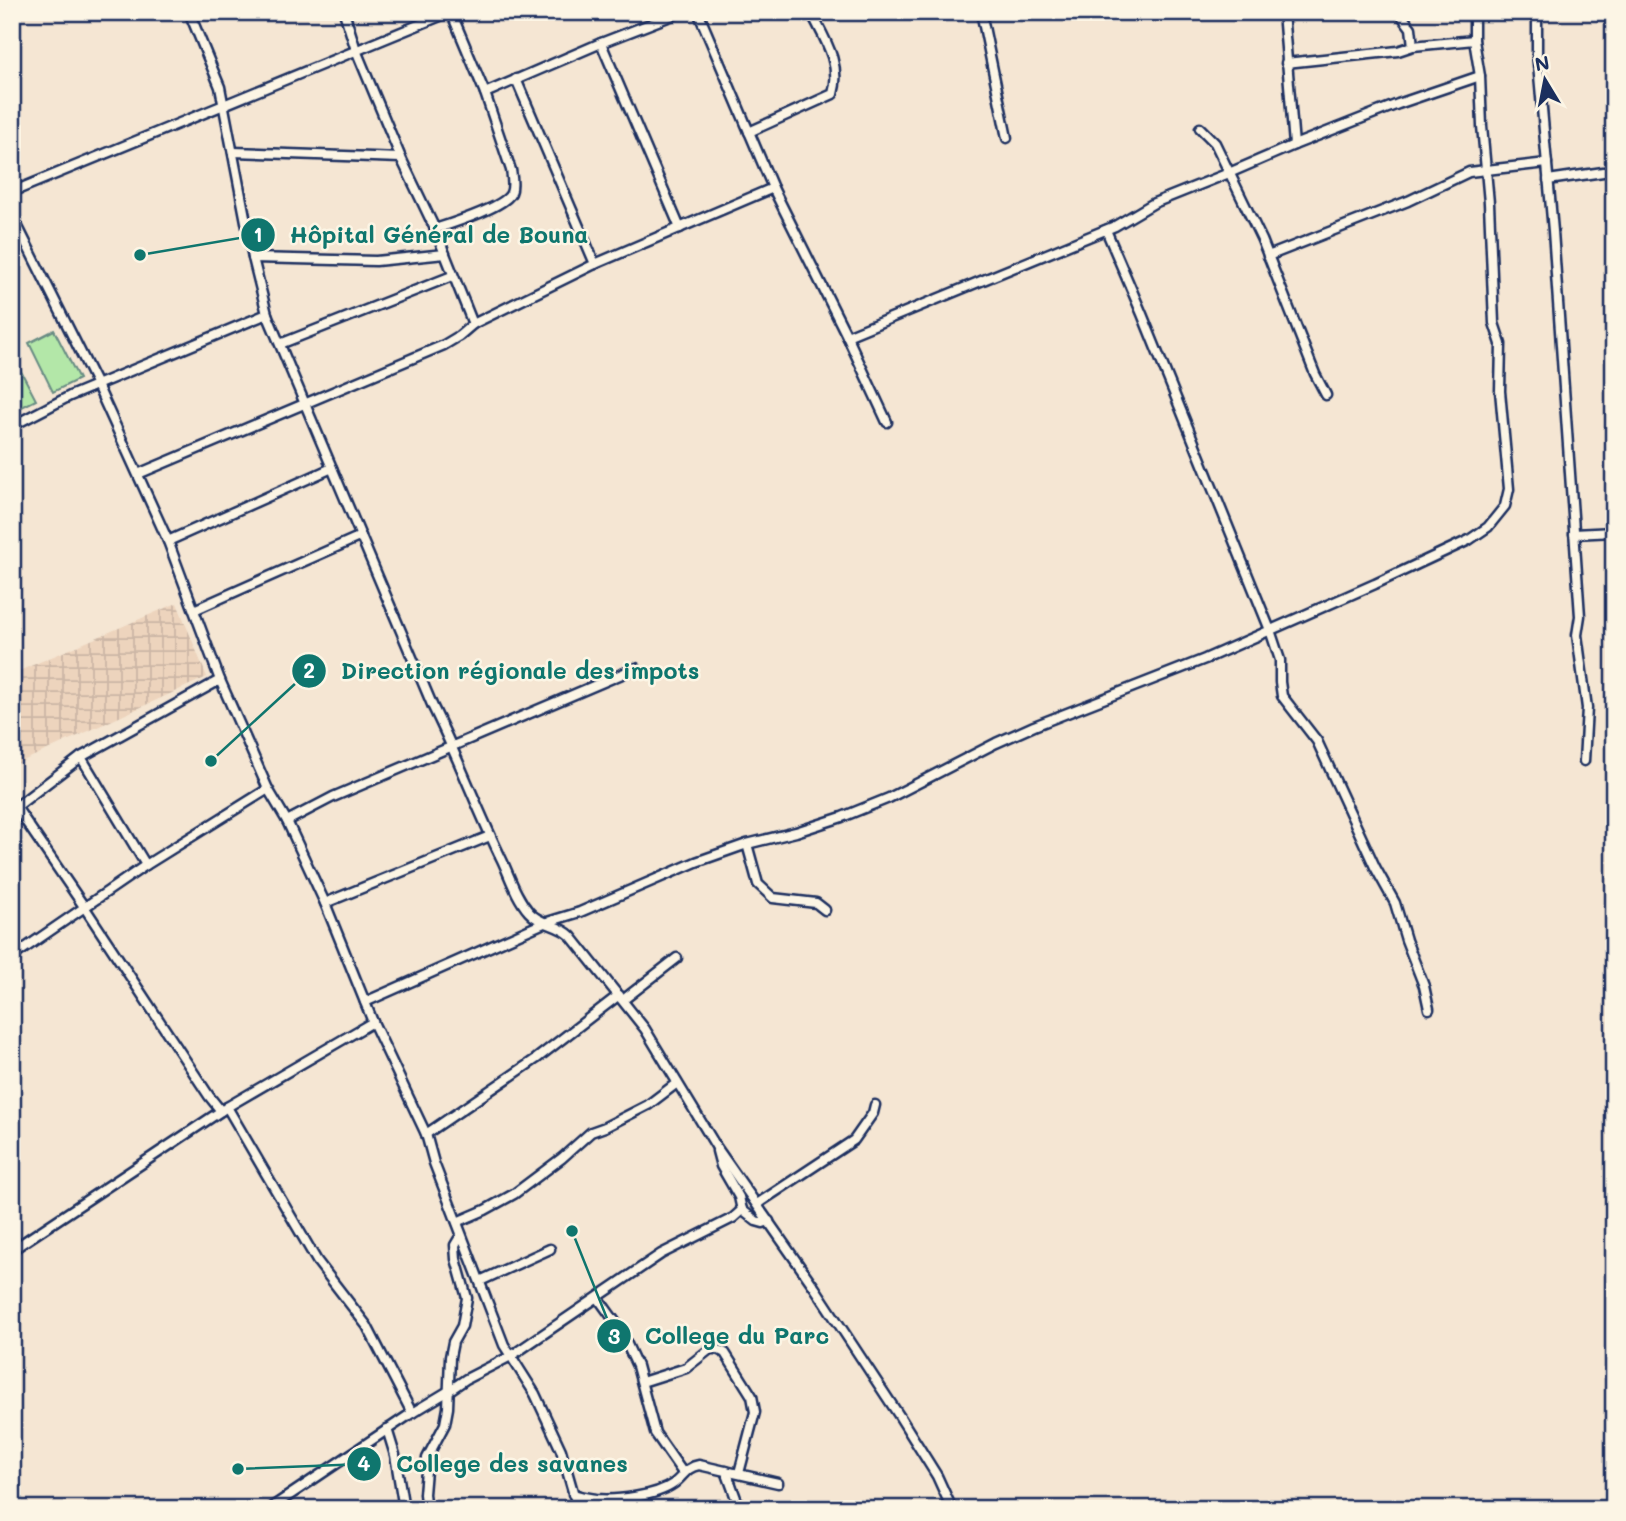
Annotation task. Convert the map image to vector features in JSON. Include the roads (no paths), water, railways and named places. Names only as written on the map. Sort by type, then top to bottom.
[{"type":"street","points":[[189,12],[220,87],[253,258],[267,314],[433,706],[519,898],[531,915],[571,936],[645,1029],[717,1148],[907,1429],[937,1476],[952,1509]]},
{"type":"street","points":[[344,12],[356,50],[401,158],[435,229],[472,324]]},
{"type":"street","points":[[12,192],[451,12],[485,93],[511,170],[511,192],[493,207],[435,229]]},
{"type":"street","points":[[485,93],[681,12]]},
{"type":"street","points":[[698,12],[773,187],[887,422]]},
{"type":"street","points":[[749,132],[833,94],[836,85],[835,67],[830,47],[811,12]]},
{"type":"street","points":[[981,12],[1007,138]]},
{"type":"street","points":[[1283,12],[1294,145]]},
{"type":"street","points":[[1399,12],[1411,29],[1413,46]]},
{"type":"street","points":[[365,1002],[544,923],[580,912],[696,862],[747,844],[842,817],[889,798],[1034,726],[1205,659],[1469,540],[1488,527],[1504,506],[1509,489],[1500,391],[1501,344],[1494,323],[1489,203],[1480,76],[1474,40],[1474,12]]},
{"type":"street","points":[[1537,12],[1537,53],[1580,616],[1577,635],[1587,708],[1584,761]]},
{"type":"street","points":[[1286,63],[1474,40]]},
{"type":"street","points":[[601,43],[680,228]]},
{"type":"street","points":[[847,336],[1106,230],[1154,203],[1294,145],[1398,104],[1480,76]]},
{"type":"street","points":[[516,79],[595,264]]},
{"type":"street","points":[[1200,128],[1215,143],[1268,256],[1326,395]]},
{"type":"street","points":[[233,152],[401,158]]},
{"type":"street","points":[[1268,256],[1408,201],[1469,172],[1547,163]]},
{"type":"street","points":[[1548,180],[1614,172]]},
{"type":"street","points":[[138,474],[444,345],[472,324],[595,264],[773,187]]},
{"type":"street","points":[[12,215],[97,385],[168,541],[220,680],[268,789],[287,821],[325,903],[373,1022],[426,1133],[434,1163],[504,1345],[535,1394],[561,1450],[578,1509]]},
{"type":"street","points":[[1106,230],[1270,630],[1280,660],[1282,696],[1317,741],[1375,867],[1395,903],[1424,986],[1429,1009]]},
{"type":"street","points":[[253,258],[376,261],[444,254]]},
{"type":"street","points":[[280,344],[452,276]]},
{"type":"street","points":[[12,426],[71,396],[267,314]]},
{"type":"street","points":[[168,541],[332,468]]},
{"type":"street","points":[[1574,534],[1614,532]]},
{"type":"street","points":[[194,610],[361,536]]},
{"type":"street","points":[[287,821],[333,797],[636,668]]},
{"type":"street","points":[[220,680],[81,757],[14,808],[85,908],[209,1096],[224,1109],[317,1261],[367,1326],[412,1413]]},
{"type":"street","points":[[81,757],[146,865]]},
{"type":"street","points":[[12,957],[146,865],[268,789]]},
{"type":"street","points":[[325,903],[491,836]]},
{"type":"street","points":[[747,844],[758,884],[773,898],[816,903],[825,910]]},
{"type":"street","points":[[426,1133],[536,1059],[677,958]]},
{"type":"street","points":[[12,1250],[224,1109],[373,1022]]},
{"type":"street","points":[[457,1222],[514,1194],[591,1132],[648,1105],[677,1083]]},
{"type":"street","points":[[757,1204],[854,1139],[873,1113],[875,1105]]},
{"type":"street","points":[[717,1148],[717,1157],[742,1210],[756,1221],[768,1221]]},
{"type":"street","points":[[269,1509],[412,1413],[466,1379],[511,1356],[661,1254],[733,1219],[742,1210]]},
{"type":"street","points":[[426,1509],[424,1494],[427,1458],[445,1424],[453,1342],[462,1326],[467,1298],[456,1259],[455,1245],[461,1235]]},
{"type":"street","points":[[480,1281],[550,1249]]},
{"type":"street","points":[[598,1298],[619,1328],[637,1366],[655,1433],[683,1473]]},
{"type":"street","points":[[642,1382],[686,1368],[710,1349],[725,1353],[752,1396],[755,1412],[739,1473]]},
{"type":"street","points":[[387,1429],[395,1455],[404,1509]]},
{"type":"street","points":[[573,1494],[595,1499],[625,1498],[661,1490],[674,1483],[692,1466],[699,1465],[778,1483]]},
{"type":"street","points":[[726,1471],[740,1509]]},
{"type":"place","name":"Hôpital Général de Bouna","points":[[140,255]]},
{"type":"place","name":"Direction régionale des impots","points":[[211,761]]},
{"type":"place","name":"College du Parc","points":[[572,1231]]},
{"type":"place","name":"College des savanes","points":[[238,1469]]}]
